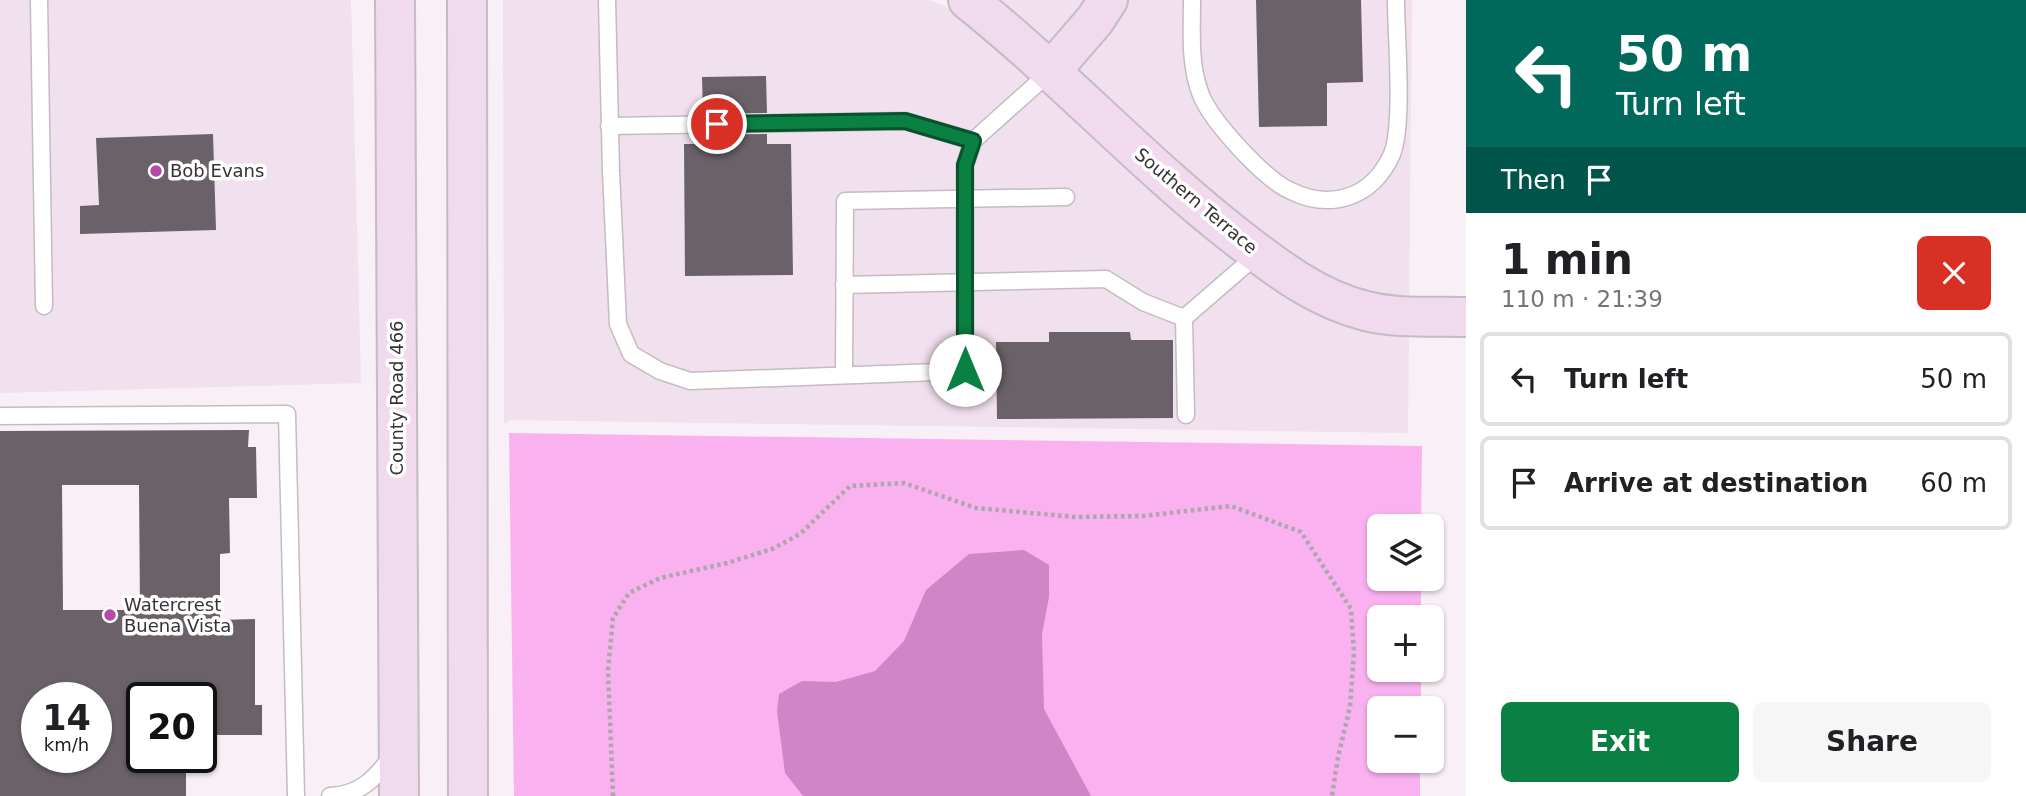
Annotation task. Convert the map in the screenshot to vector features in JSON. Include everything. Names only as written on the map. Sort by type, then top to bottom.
[{"type":"main road","name":"County Road 466","points":[[395,0],[399,796]]},
{"type":"main road","points":[[467,0],[468,796]]},
{"type":"main road","name":"Southern Terrace","points":[[968,0],[1012,35],[1190,200],[1258,254],[1321,295],[1367,312],[1466,317]]},
{"type":"main road","points":[[1051,71],[1095,20],[1108,0]]},
{"type":"lane","points":[[39,0],[44,306]]},
{"type":"lane","points":[[607,0],[618,324],[631,354],[660,371],[690,381],[965,370],[965,165],[973,141],[1051,71]]},
{"type":"lane","points":[[1192,0],[1194,68],[1201,96],[1224,133],[1289,191],[1321,201],[1360,193],[1380,174],[1392,152],[1398,122],[1396,0]]},
{"type":"lane","points":[[610,126],[905,121],[973,141]]},
{"type":"lane","points":[[844,375],[845,201],[1066,197]]},
{"type":"lane","points":[[1184,318],[1258,254]]},
{"type":"lane","points":[[844,285],[1107,279],[1143,302],[1184,318]]},
{"type":"lane","points":[[1184,318],[1186,415]]},
{"type":"lane","points":[[0,416],[287,414],[296,796]]},
{"type":"lane","points":[[330,796],[355,792],[376,777],[399,746]]},
{"type":"path","points":[[613,796],[608,670],[614,618],[629,593],[660,578],[727,563],[772,549],[800,534],[850,486],[904,483],[976,508],[1076,517],[1142,516],[1231,506],[1301,532],[1351,609],[1354,652],[1350,707],[1332,796]]},
{"type":"shaded area","points":[[0,0],[351,0],[361,383],[0,393]]},
{"type":"shaded area","points":[[503,0],[929,0],[954,10],[999,47],[1177,211],[1409,331],[1408,433],[510,420],[504,424]]},
{"type":"shaded area","points":[[994,0],[1087,0],[1050,47]]},
{"type":"shaded area","points":[[1127,0],[1412,0],[1409,300],[1371,296],[1330,281],[1287,255],[1202,189],[1074,70]]},
{"type":"shaded area","points":[[509,433],[1422,446],[1421,514],[1367,514],[1367,591],[1421,591],[1421,605],[1367,605],[1367,682],[1421,682],[1421,696],[1367,696],[1367,773],[1420,773],[1420,796],[514,796]]},
{"type":"shaded area","points":[[1024,550],[1049,565],[1049,597],[1042,634],[1044,709],[1091,796],[803,796],[785,773],[777,711],[779,694],[802,681],[836,682],[875,671],[904,641],[926,590],[969,554]]},
{"type":"building","points":[[1256,0],[1361,0],[1363,82],[1327,83],[1327,126],[1259,127]]},
{"type":"building","points":[[766,76],[767,113],[703,114],[702,77]]},
{"type":"building","name":"Bob Evans","points":[[213,134],[216,230],[80,234],[80,206],[99,205],[96,138]]},
{"type":"building","points":[[767,134],[767,144],[791,144],[793,275],[685,276],[684,144],[703,144],[703,135]]},
{"type":"building","points":[[1049,332],[1130,332],[1131,340],[1173,340],[1173,418],[997,419],[996,342],[1049,342]]},
{"type":"building","name":"Watercrest Buena Vista","points":[[249,430],[248,447],[256,447],[257,498],[229,498],[230,553],[220,554],[220,620],[255,619],[255,705],[262,705],[262,735],[217,735],[217,682],[126,682],[126,773],[186,773],[186,796],[0,796],[0,431]],"holes":[[[62,485],[139,485],[140,610],[63,610]]]},
{"type":"place","name":"Bob Evans","points":[[156,171]]},
{"type":"place","name":"Watercrest Buena Vista","points":[[110,615]]},
{"type":"route","points":[[717,124],[905,121],[973,141],[965,165],[965,370]]}]
